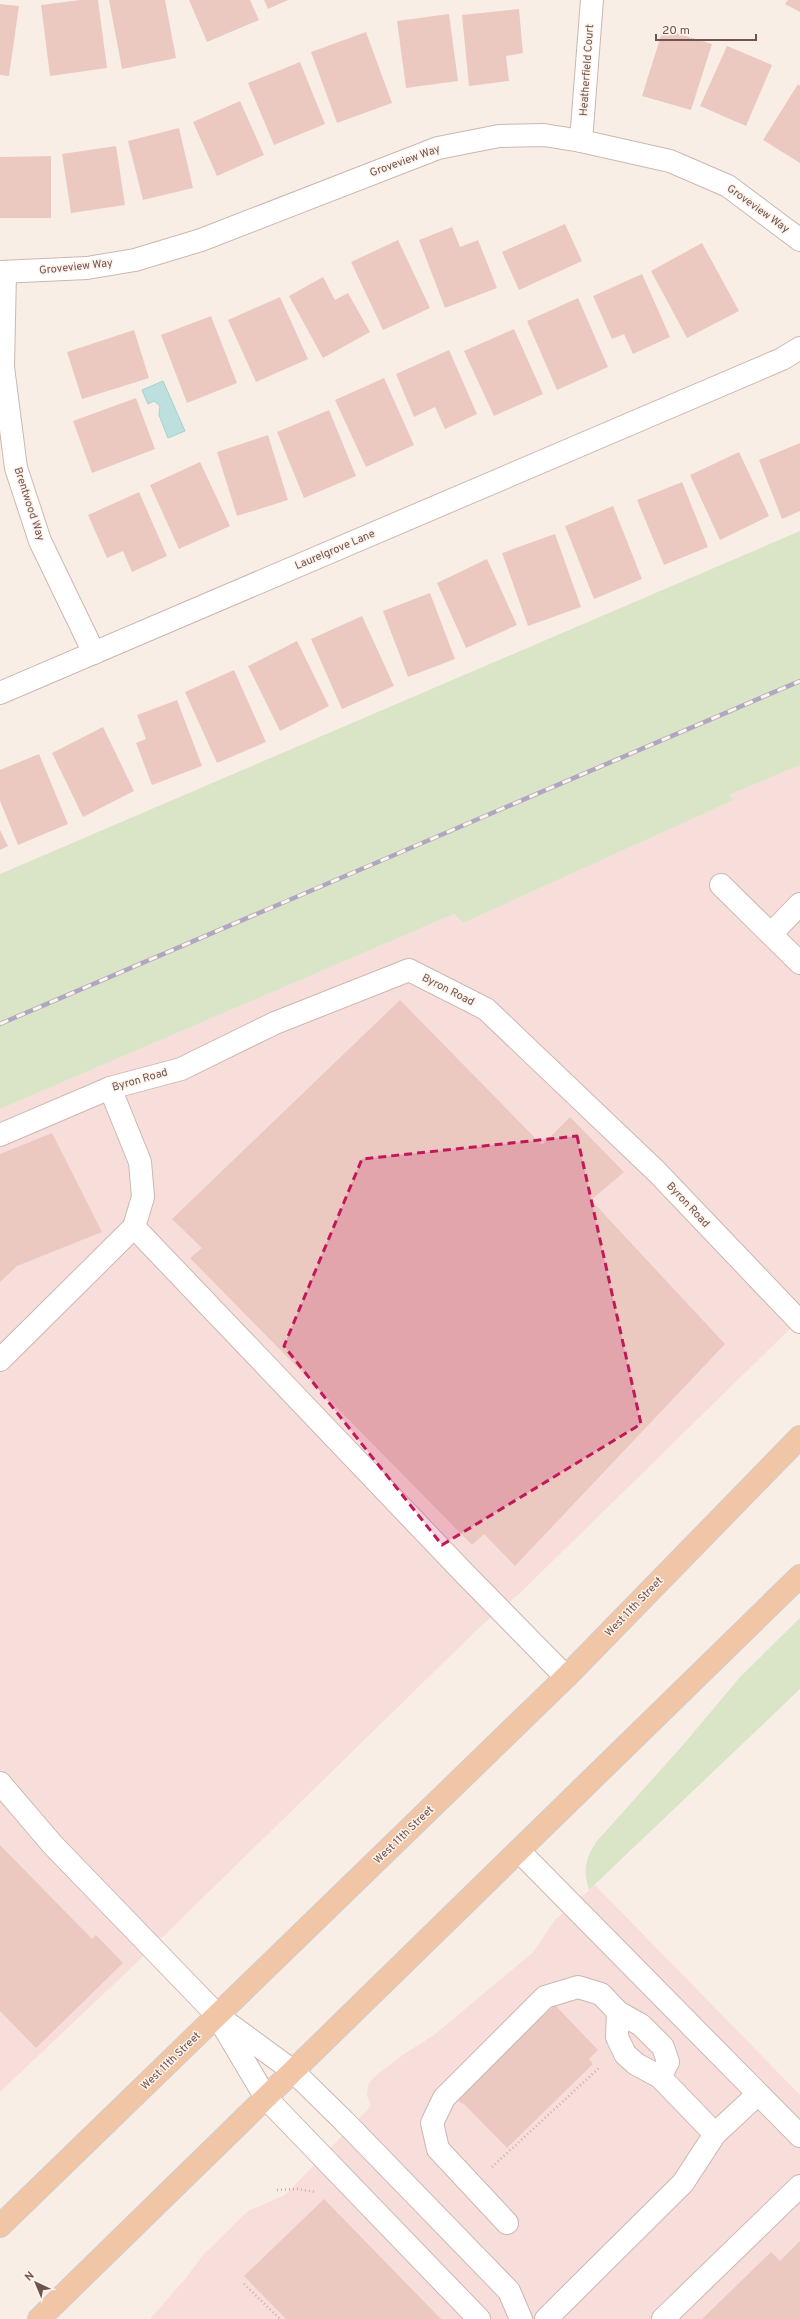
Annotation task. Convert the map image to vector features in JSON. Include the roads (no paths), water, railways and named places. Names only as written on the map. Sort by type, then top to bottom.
[{"type":"main road","name":"West 11th Street","points":[[0,2226],[218,2016],[566,1676],[800,1437]]},
{"type":"main road","points":[[39,2319],[800,1576]]},
{"type":"street","name":"Heatherfield Court","points":[[581,141],[592,0]]},
{"type":"street","name":"Groveview Way","points":[[3,272],[87,268],[143,258],[201,240],[438,148],[499,136],[544,135],[581,141],[670,161],[728,186],[800,240]]},
{"type":"street","name":"Brentwood Way","points":[[3,272],[4,367],[16,468],[40,541],[94,653]]},
{"type":"street","name":"Laurelgrove Lane","points":[[0,693],[782,359],[800,348]]},
{"type":"street","points":[[721,885],[800,963]]},
{"type":"street","points":[[771,934],[800,904]]},
{"type":"street","name":"Byron Road","points":[[0,1135],[110,1088],[181,1069],[275,1023],[409,970],[486,1009],[656,1172],[800,1322]]},
{"type":"street","points":[[0,1360],[134,1227],[143,1197],[140,1162],[110,1088]]},
{"type":"street","points":[[134,1227],[454,1563],[566,1676]]},
{"type":"street","points":[[0,1783],[52,1844],[218,2016],[293,2071],[344,2121],[509,2291],[521,2319]]},
{"type":"street","points":[[519,1851],[800,2136]]},
{"type":"street","points":[[507,2223],[438,2149],[432,2123],[444,2098],[545,1997],[578,1987],[601,1994],[618,2012],[642,2025],[663,2047],[668,2062],[660,2077]]},
{"type":"street","points":[[618,2012],[617,2037],[624,2054],[636,2064],[660,2077],[715,2134]]},
{"type":"street","points":[[218,2016],[266,2098],[479,2319]]},
{"type":"street","points":[[546,2319],[682,2183],[715,2134],[758,2094]]},
{"type":"street","points":[[663,2319],[800,2186]]},
{"type":"water","points":[[163,381],[185,431],[168,438],[159,415],[160,406],[154,401],[148,404],[142,390]]},
{"type":"railway","points":[[0,1024],[800,681]]}]
